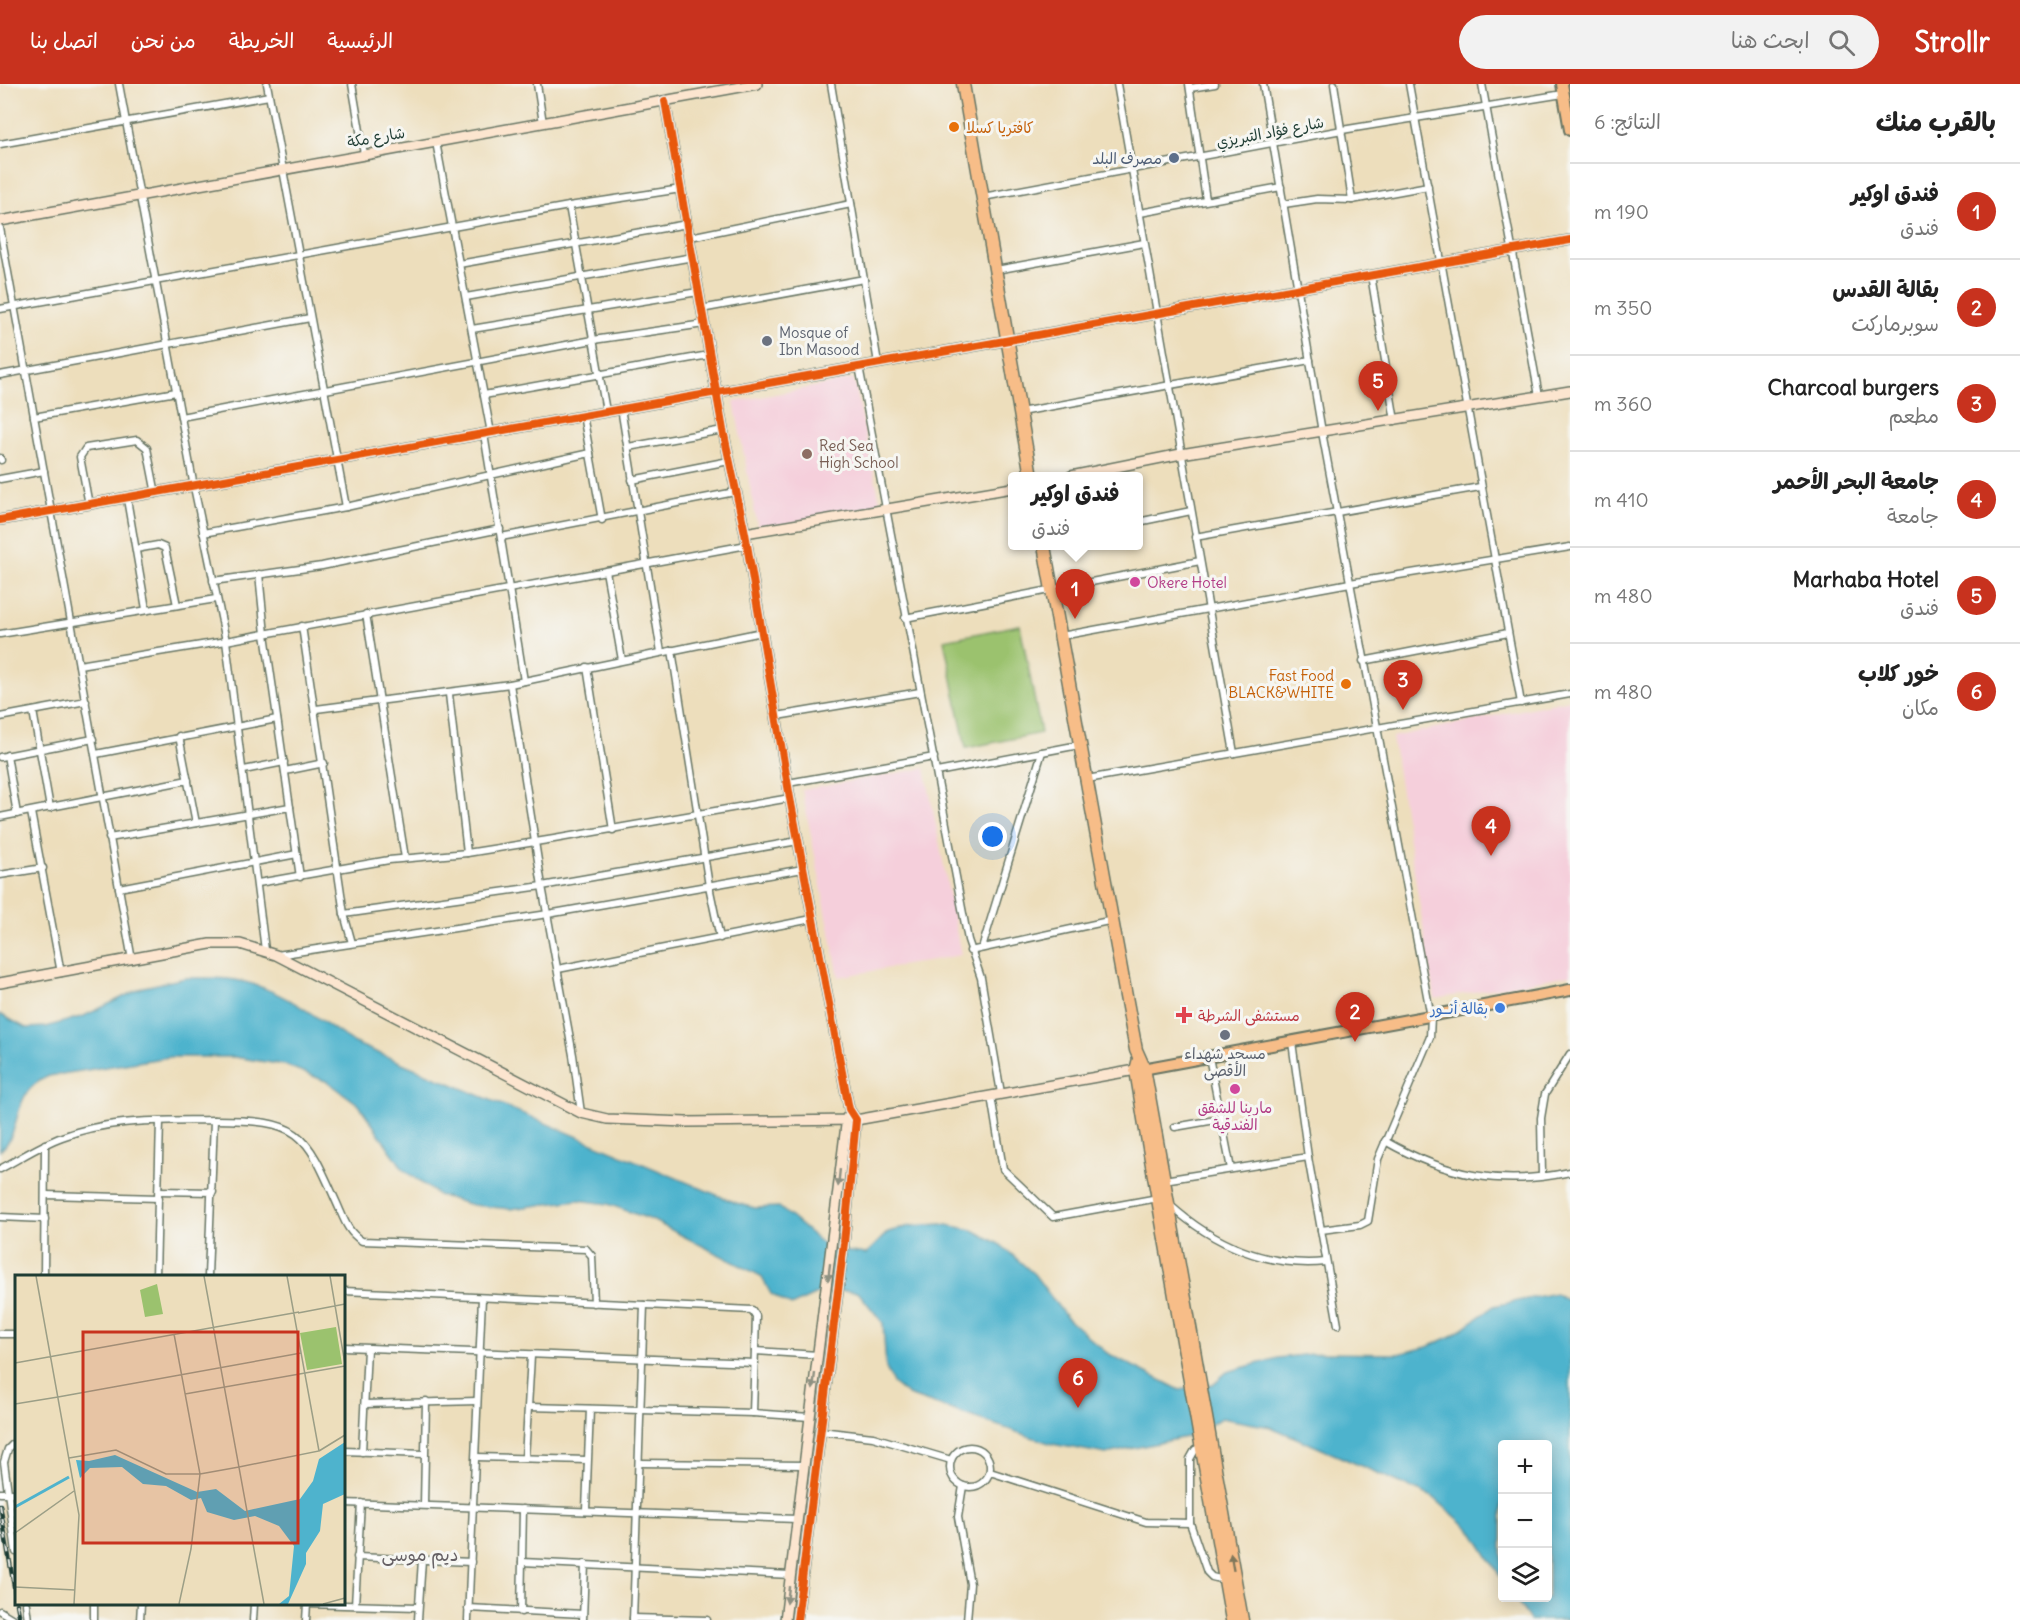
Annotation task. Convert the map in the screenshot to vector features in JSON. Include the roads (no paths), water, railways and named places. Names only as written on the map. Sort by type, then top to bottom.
[{"type":"highway","points":[[963,84],[1030,472]]},
{"type":"highway","points":[[1045,550],[1079,745],[1140,1066],[1169,1204],[1177,1275],[1232,1620]]},
{"type":"highway","points":[[1140,1066],[1158,1197],[1177,1275]]},
{"type":"highway","points":[[1205,1442],[1242,1620]]},
{"type":"main road","points":[[1563,89],[1570,130]]},
{"type":"main road","points":[[1140,1066],[1209,1057],[1570,990]]},
{"type":"street","points":[[119,84],[194,487],[226,641],[265,950]]},
{"type":"street","points":[[267,84],[346,507]]},
{"type":"street","points":[[352,84],[364,154]]},
{"type":"street","points":[[537,84],[543,123]]},
{"type":"street","name":"شارع مكة","points":[[0,221],[666,101],[726,87],[757,84]]},
{"type":"street","points":[[831,84],[878,363]]},
{"type":"street","points":[[1117,84],[1234,753]]},
{"type":"street","points":[[1206,200],[1190,86],[1215,84]]},
{"type":"street","points":[[1263,84],[1363,661],[1431,1017],[1430,1037],[1378,1159],[1368,1221],[1360,1225],[1321,1230]]},
{"type":"street","points":[[1334,84],[1352,200]]},
{"type":"street","points":[[1409,84],[1480,488],[1521,703]]},
{"type":"street","points":[[1482,84],[1539,396]]},
{"type":"street","name":"شارع فؤاد التبريزي","points":[[982,198],[1342,130],[1485,107],[1563,89]]},
{"type":"street","points":[[0,144],[269,96]]},
{"type":"street","points":[[666,101],[709,355],[745,533],[790,798],[851,1120],[844,1243],[797,1620]]},
{"type":"street","points":[[436,142],[484,395],[492,476],[524,681]]},
{"type":"street","points":[[1284,204],[1317,199],[1352,200],[1428,186]]},
{"type":"street","points":[[1140,213],[1281,187]]},
{"type":"street","points":[[0,309],[569,206],[681,189]]},
{"type":"street","points":[[690,237],[851,204]]},
{"type":"street","points":[[569,206],[606,411]]},
{"type":"street","points":[[459,264],[687,224]]},
{"type":"street","points":[[0,228],[132,960]]},
{"type":"street","points":[[0,520],[1570,240]]},
{"type":"street","points":[[996,270],[1144,243]]},
{"type":"street","points":[[466,297],[693,256]]},
{"type":"street","points":[[1371,275],[1395,421]]},
{"type":"street","points":[[701,309],[864,279]]},
{"type":"street","points":[[472,329],[588,308],[698,292]]},
{"type":"street","points":[[0,375],[310,318]]},
{"type":"street","points":[[181,417],[593,340],[704,324]]},
{"type":"street","points":[[484,395],[709,355]]},
{"type":"street","points":[[1020,412],[1310,360]]},
{"type":"street","points":[[859,366],[970,951],[981,978],[1001,1093]]},
{"type":"street","points":[[1095,472],[1181,454],[1570,391]]},
{"type":"street","points":[[34,417],[176,392]]},
{"type":"street","points":[[621,408],[661,652]]},
{"type":"street","points":[[583,415],[602,520]]},
{"type":"street","points":[[628,447],[723,430]]},
{"type":"street","points":[[89,505],[81,452],[86,448],[137,440],[147,448],[156,494]]},
{"type":"street","points":[[203,533],[346,507],[590,453]]},
{"type":"street","points":[[632,480],[729,461]]},
{"type":"street","points":[[0,480],[44,471]]},
{"type":"street","points":[[1196,537],[1480,488]]},
{"type":"street","points":[[745,533],[887,511],[1008,489]]},
{"type":"street","points":[[501,537],[602,520],[735,492]]},
{"type":"street","points":[[127,499],[146,609]]},
{"type":"street","points":[[1143,521],[1191,511]]},
{"type":"street","points":[[213,581],[322,566],[500,529]]},
{"type":"street","points":[[136,549],[158,545],[165,548],[177,605]]},
{"type":"street","points":[[79,664],[226,641],[747,545]]},
{"type":"street","points":[[1061,636],[1350,583],[1570,547]]},
{"type":"street","points":[[906,618],[1200,561]]},
{"type":"street","points":[[606,571],[622,660]]},
{"type":"street","points":[[259,574],[264,634],[300,877]]},
{"type":"street","points":[[0,634],[216,599]]},
{"type":"street","points":[[366,614],[405,858]]},
{"type":"street","points":[[302,626],[340,869],[344,914],[352,944]]},
{"type":"street","points":[[316,709],[449,694],[510,684],[762,632]]},
{"type":"street","points":[[1363,661],[1508,633]]},
{"type":"street","points":[[672,650],[697,815],[720,938]]},
{"type":"street","points":[[587,667],[612,830]]},
{"type":"street","points":[[510,684],[581,1113]]},
{"type":"street","points":[[777,716],[920,692]]},
{"type":"street","points":[[449,694],[467,853]]},
{"type":"street","points":[[1087,779],[1375,726],[1570,694]]},
{"type":"street","points":[[0,717],[86,701]]},
{"type":"street","points":[[33,711],[50,808]]},
{"type":"street","points":[[96,754],[179,736],[277,719]]},
{"type":"street","points":[[179,736],[196,823]]},
{"type":"street","points":[[17,814],[3,756],[93,739]]},
{"type":"street","points":[[937,772],[1079,745]]},
{"type":"street","points":[[982,948],[1042,752]]},
{"type":"street","points":[[788,783],[934,757]]},
{"type":"street","points":[[244,770],[284,762]]},
{"type":"street","points":[[285,771],[324,764]]},
{"type":"street","points":[[0,817],[188,780]]},
{"type":"street","points":[[258,883],[405,858],[467,853],[612,830],[790,798]]},
{"type":"street","points":[[110,838],[290,807]]},
{"type":"street","points":[[31,812],[61,973]]},
{"type":"street","points":[[344,914],[542,886],[798,841]]},
{"type":"street","points":[[119,888],[297,854]]},
{"type":"street","points":[[0,875],[43,868]]},
{"type":"street","points":[[276,955],[548,914],[803,869]]},
{"type":"street","points":[[558,969],[812,919]]},
{"type":"street","points":[[970,951],[1113,920]]},
{"type":"street","points":[[0,983],[225,943],[265,950],[581,1113],[607,1119],[686,1122],[851,1120],[991,1096],[1140,1066]]},
{"type":"street","points":[[1292,1042],[1308,1156],[1338,1325]]},
{"type":"street","points":[[1542,1176],[1541,1118],[1545,1094],[1570,1054]]},
{"type":"street","points":[[1209,1057],[1231,1169]]},
{"type":"street","points":[[991,1096],[1002,1169],[1053,1217],[1158,1197]]},
{"type":"street","points":[[1175,1127],[1221,1119]]},
{"type":"street","points":[[156,1275],[160,1120]]},
{"type":"street","points":[[0,1169],[45,1144],[104,1125],[160,1120],[262,1122],[294,1132],[309,1145],[348,1228],[362,1241],[586,1249],[592,1257],[594,1303]]},
{"type":"street","points":[[208,1275],[214,1120]]},
{"type":"street","points":[[785,1620],[832,1241],[851,1120]]},
{"type":"street","points":[[1385,1141],[1430,1165],[1452,1173],[1493,1178],[1542,1176],[1570,1172]]},
{"type":"street","points":[[44,1275],[45,1144]]},
{"type":"street","points":[[1164,1180],[1308,1156]]},
{"type":"street","points":[[46,1195],[159,1195],[213,1192]]},
{"type":"street","points":[[1169,1204],[1201,1231],[1246,1252],[1291,1263],[1326,1262]]},
{"type":"street","points":[[0,1217],[45,1219]]},
{"type":"street","points":[[345,1291],[752,1310],[756,1316],[753,1413]]},
{"type":"street","points":[[468,1620],[475,1509],[482,1298]]},
{"type":"street","points":[[644,1305],[637,1567],[633,1619],[707,1620]]},
{"type":"street","points":[[345,1347],[755,1363]]},
{"type":"street","points":[[362,1452],[367,1348]]},
{"type":"street","points":[[755,1351],[818,1355]]},
{"type":"street","points":[[525,1458],[531,1356]]},
{"type":"street","points":[[424,1505],[426,1401]]},
{"type":"street","points":[[365,1404],[477,1401]]},
{"type":"street","points":[[529,1407],[753,1413],[810,1417]]},
{"type":"street","points":[[586,1510],[590,1409]]},
{"type":"street","points":[[820,1431],[873,1437],[951,1460]]},
{"type":"street","points":[[15,1442],[8,1449],[4,1462],[4,1493],[15,1543]]},
{"type":"street","points":[[1205,1442],[1195,1450],[1190,1459],[1190,1523],[1207,1572],[1212,1577],[1224,1580]]},
{"type":"street","points":[[973,1447],[985,1453],[989,1458],[990,1472],[980,1485],[963,1486],[953,1478],[951,1460],[959,1450],[973,1447]]},
{"type":"street","points":[[345,1451],[424,1454]]},
{"type":"street","points":[[476,1457],[587,1460]]},
{"type":"street","points":[[640,1463],[805,1465]]},
{"type":"street","points":[[990,1472],[1146,1522],[1190,1523]]},
{"type":"street","points":[[963,1486],[958,1517],[970,1584],[967,1620]]},
{"type":"street","points":[[345,1503],[797,1519]]},
{"type":"street","points":[[355,1605],[361,1503]]},
{"type":"street","points":[[520,1612],[523,1509]]},
{"type":"street","points":[[357,1557],[471,1562]]},
{"type":"street","points":[[418,1620],[422,1560]]},
{"type":"street","points":[[522,1562],[791,1575]]},
{"type":"street","points":[[468,1608],[583,1617],[585,1564]]},
{"type":"street","points":[[26,1605],[28,1620]]},
{"type":"street","points":[[140,1620],[141,1605]]},
{"type":"street","points":[[253,1620],[254,1605]]},
{"type":"street","points":[[306,1620],[307,1605]]},
{"type":"street","points":[[345,1605],[418,1607]]},
{"type":"street","points":[[3,1615],[15,1620]]},
{"type":"water","points":[[185,978],[210,978],[230,979],[268,990],[297,1005],[352,1042],[736,1203],[755,1208],[779,1207],[829,1249],[866,1254],[888,1232],[910,1226],[942,1224],[973,1230],[1001,1245],[1034,1274],[1066,1317],[1107,1353],[1180,1390],[1213,1384],[1227,1372],[1278,1358],[1320,1353],[1398,1354],[1427,1347],[1452,1336],[1494,1306],[1555,1293],[1570,1302],[1570,1620],[1530,1620],[1518,1602],[1552,1602],[1552,1440],[1498,1440],[1498,1573],[1473,1532],[1433,1497],[1271,1427],[1221,1418],[1191,1436],[1106,1454],[1052,1444],[908,1395],[893,1383],[886,1368],[883,1323],[858,1292],[825,1290],[791,1306],[771,1294],[761,1276],[652,1220],[608,1204],[578,1200],[510,1209],[472,1205],[438,1195],[404,1170],[359,1105],[328,1082],[285,1065],[234,1057],[169,1057],[49,1076],[36,1083],[28,1092],[22,1102],[8,1142],[0,1151],[0,1014],[26,1028],[46,1027],[84,1016],[144,987]]},
{"type":"railway","points":[[0,1505],[15,1592]]},
{"type":"railway","points":[[17,1605],[20,1620]]},
{"type":"place","name":"كافتريا كسلا","points":[[954,127]]},
{"type":"place","name":"مصرف البلد","points":[[1174,158]]},
{"type":"place","name":"Mosque of Ibn Masood","points":[[767,341]]},
{"type":"place","name":"Marhaba Hotel","points":[[1378,411]]},
{"type":"place","name":"Red Sea High School","points":[[807,454]]},
{"type":"place","name":"Okere Hotel","points":[[1135,582]]},
{"type":"place","name":"فندق اوكير","points":[[1075,619]]},
{"type":"place","name":"Fast Food BLACK&WHITE","points":[[1346,684]]},
{"type":"place","name":"Charcoal burgers","points":[[1403,710]]},
{"type":"place","name":"جامعة البحر الأحمر","points":[[1491,856]]},
{"type":"place","name":"بقالة أنــور","points":[[1500,1008]]},
{"type":"place","name":"مستشفى الشرطة","points":[[1184,1015]]},
{"type":"place","name":"مسجد شهداء الأقصى","points":[[1225,1035]]},
{"type":"place","name":"بقالة القدس","points":[[1355,1042]]},
{"type":"place","name":"مارينا للشقق الفندقية","points":[[1235,1089]]},
{"type":"place","name":"خور كلاب","points":[[1078,1408]]},
{"type":"district","name":"ديم موسى","points":[[420,1554]]}]
